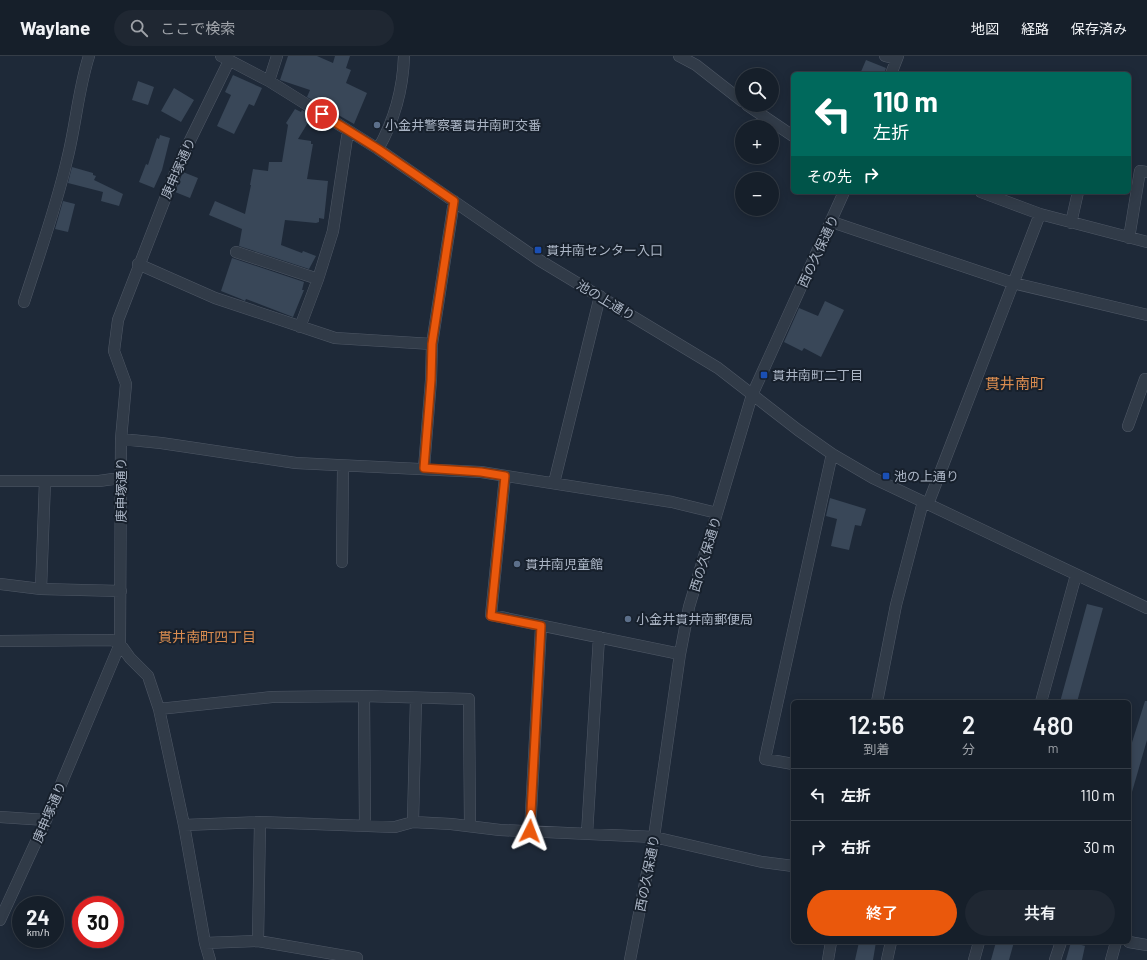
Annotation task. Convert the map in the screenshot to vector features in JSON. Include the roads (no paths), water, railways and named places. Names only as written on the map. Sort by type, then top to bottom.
[{"type":"street","points":[[24,302],[46,234],[67,159],[81,83],[89,56]]},
{"type":"street","points":[[269,81],[277,56]]},
{"type":"street","points":[[378,149],[389,130],[402,89],[404,56]]},
{"type":"street","points":[[679,56],[698,60],[735,94]]},
{"type":"street","points":[[885,56],[898,58],[892,72]]},
{"type":"street","name":"池の上通り","points":[[225,58],[269,81],[378,149],[539,260],[718,368],[832,454],[873,478],[1147,608]]},
{"type":"street","name":"庚申塚通り","points":[[1,916],[46,820],[120,644],[120,478],[121,439],[126,384],[114,351],[118,320],[138,264],[179,163],[225,58]]},
{"type":"street","points":[[757,112],[791,135]]},
{"type":"street","points":[[300,327],[318,279],[333,231],[348,131]]},
{"type":"street","points":[[1129,238],[1140,171],[1147,172]]},
{"type":"street","name":"西の久保通り","points":[[630,960],[654,837],[680,654],[689,607],[752,395],[832,222],[843,194]]},
{"type":"street","points":[[986,194],[1040,214],[1147,242]]},
{"type":"street","points":[[1071,223],[1078,194]]},
{"type":"street","points":[[424,468],[431,380],[432,344],[454,201]]},
{"type":"street","points":[[877,700],[896,605],[925,503],[1040,214]]},
{"type":"street","points":[[832,222],[1013,283],[1147,315]]},
{"type":"street","points":[[236,252],[318,279]]},
{"type":"street","points":[[138,264],[215,298],[334,338],[432,344]]},
{"type":"street","points":[[554,483],[600,296]]},
{"type":"street","points":[[1128,426],[1145,379],[1147,379]]},
{"type":"street","points":[[121,439],[161,443],[243,456],[343,467],[424,468],[481,472],[672,502],[717,513]]},
{"type":"street","points":[[791,764],[765,759],[832,454]]},
{"type":"street","points":[[342,562],[343,467]]},
{"type":"street","points":[[505,476],[491,616],[680,654]]},
{"type":"street","points":[[0,481],[120,478]]},
{"type":"street","points":[[41,589],[45,481]]},
{"type":"street","points":[[1042,700],[1076,575]]},
{"type":"street","points":[[0,584],[41,589],[121,591]]},
{"type":"street","points":[[530,831],[541,626]]},
{"type":"street","points":[[587,834],[599,637]]},
{"type":"street","points":[[0,641],[112,640],[120,644],[130,658],[148,676],[160,709],[184,825],[205,943],[210,960]]},
{"type":"street","points":[[160,709],[272,697],[364,696],[469,699],[470,826]]},
{"type":"street","points":[[364,696],[365,826]]},
{"type":"street","points":[[413,822],[416,698]]},
{"type":"street","points":[[0,817],[46,820]]},
{"type":"street","points":[[184,825],[260,822],[395,827],[413,822],[470,826],[500,830],[654,837],[762,862],[791,866]]},
{"type":"street","points":[[258,941],[260,822]]},
{"type":"street","points":[[205,943],[258,941],[356,958],[357,960]]},
{"type":"street","points":[[1131,942],[1147,945]]},
{"type":"street","points":[[828,960],[832,944]]},
{"type":"street","points":[[887,960],[891,944]]},
{"type":"street","points":[[974,960],[978,944]]},
{"type":"street","points":[[1055,960],[1060,944]]},
{"type":"street","points":[[1111,960],[1115,944]]},
{"type":"place","name":"小金井警察署貫井南町交番","points":[[377,125]]},
{"type":"place","name":"貫井南センター入口","points":[[538,250]]},
{"type":"place","name":"貫井南町二丁目","points":[[764,375]]},
{"type":"place","name":"池の上通り","points":[[886,476]]},
{"type":"place","name":"貫井南児童館","points":[[517,564]]},
{"type":"place","name":"小金井貫井南郵便局","points":[[628,619]]},
{"type":"district","name":"貫井南町","points":[[1015,384]]},
{"type":"district","name":"貫井南町四丁目","points":[[207,637]]}]
